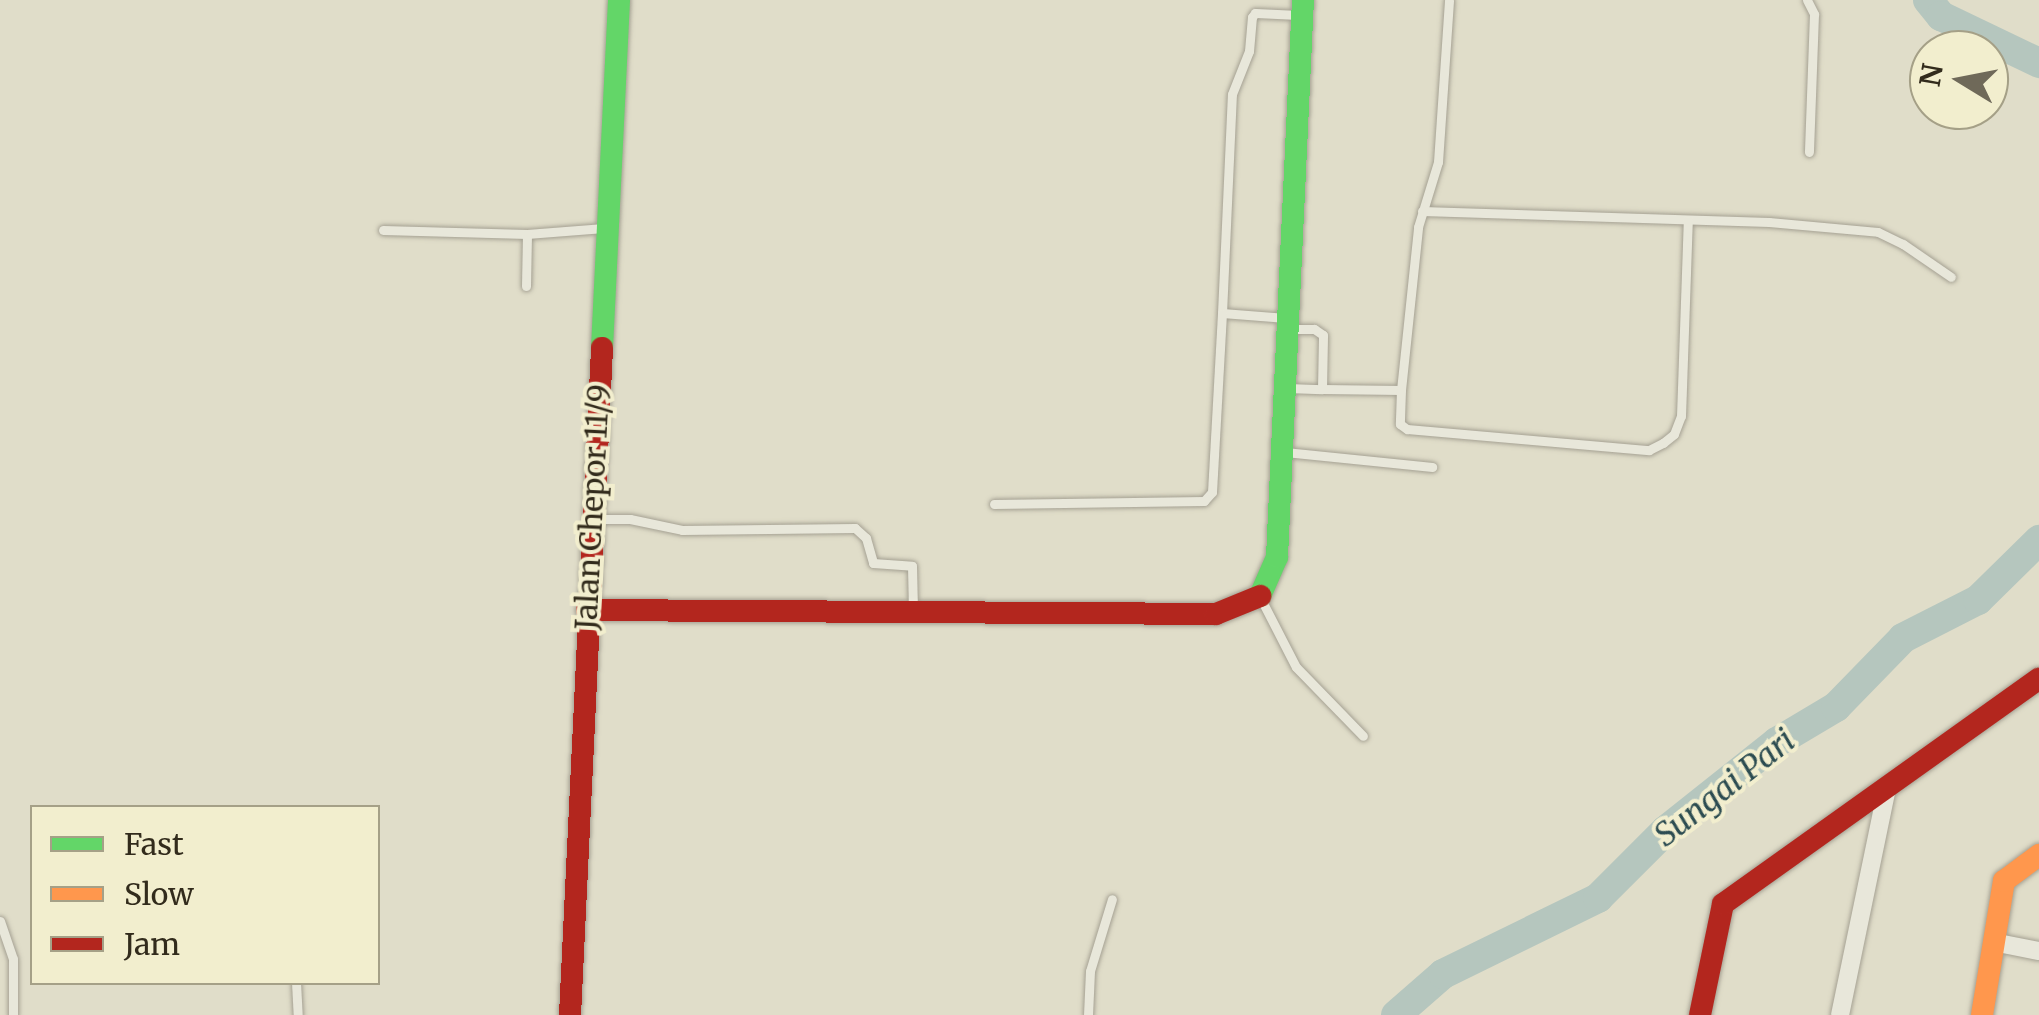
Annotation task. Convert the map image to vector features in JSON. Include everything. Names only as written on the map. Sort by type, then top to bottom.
[{"type":"street","name":"Jalan Chepor 11/9","points":[[570,1015],[619,0]]},
{"type":"street","points":[[587,610],[1216,614],[1260,597],[1277,557],[1302,7]]},
{"type":"street","points":[[1700,1015],[1723,904],[2039,680]]},
{"type":"street","points":[[1840,1015],[1886,788]]},
{"type":"street","points":[[1982,1015],[2004,881],[2039,856]]},
{"type":"street","points":[[1993,942],[2039,952]]},
{"type":"lane","points":[[1448,0],[1438,162],[1422,211],[1400,424],[1407,430],[1649,450],[1664,443],[1674,434],[1681,416],[1688,220]]},
{"type":"lane","points":[[1807,0],[1814,14],[1809,152]]},
{"type":"lane","points":[[994,504],[1204,501],[1212,492],[1232,94],[1249,51],[1252,16],[1256,12],[1302,7]]},
{"type":"lane","points":[[1422,211],[1688,220],[1878,232],[1903,244],[1950,277]]},
{"type":"lane","points":[[383,230],[527,234],[607,228]]},
{"type":"lane","points":[[526,286],[527,234]]},
{"type":"lane","points":[[1222,313],[1289,323],[1323,335],[1322,388]]},
{"type":"lane","points":[[1287,388],[1401,390]]},
{"type":"lane","points":[[1284,452],[1432,467]]},
{"type":"lane","points":[[592,519],[630,519],[682,530],[855,528],[866,538],[873,562],[912,566],[913,612]]},
{"type":"lane","points":[[1260,597],[1296,667],[1363,736]]},
{"type":"lane","points":[[1088,1015],[1090,971],[1112,899]]},
{"type":"lane","points":[[0,921],[14,958],[13,1015]]},
{"type":"lane","points":[[296,985],[298,1015]]},
{"type":"waterway","points":[[1928,0],[1941,16],[2039,63]]},
{"type":"waterway","name":"Sungai Pari","points":[[1396,1015],[1443,974],[1598,898],[1665,831],[1777,742],[1836,707],[1903,638],[1978,600],[2039,540]]},
{"type":"traffic: fast","points":[[602,348],[619,0]]},
{"type":"traffic: fast","points":[[1260,596],[1277,557],[1303,0]]},
{"type":"traffic: slow","points":[[1982,1015],[2004,881],[2039,855]]},
{"type":"traffic: jam","points":[[570,1015],[602,348]]},
{"type":"traffic: jam","points":[[587,610],[1216,614],[1260,596]]},
{"type":"traffic: jam","points":[[1700,1015],[1723,904],[2039,679]]}]
